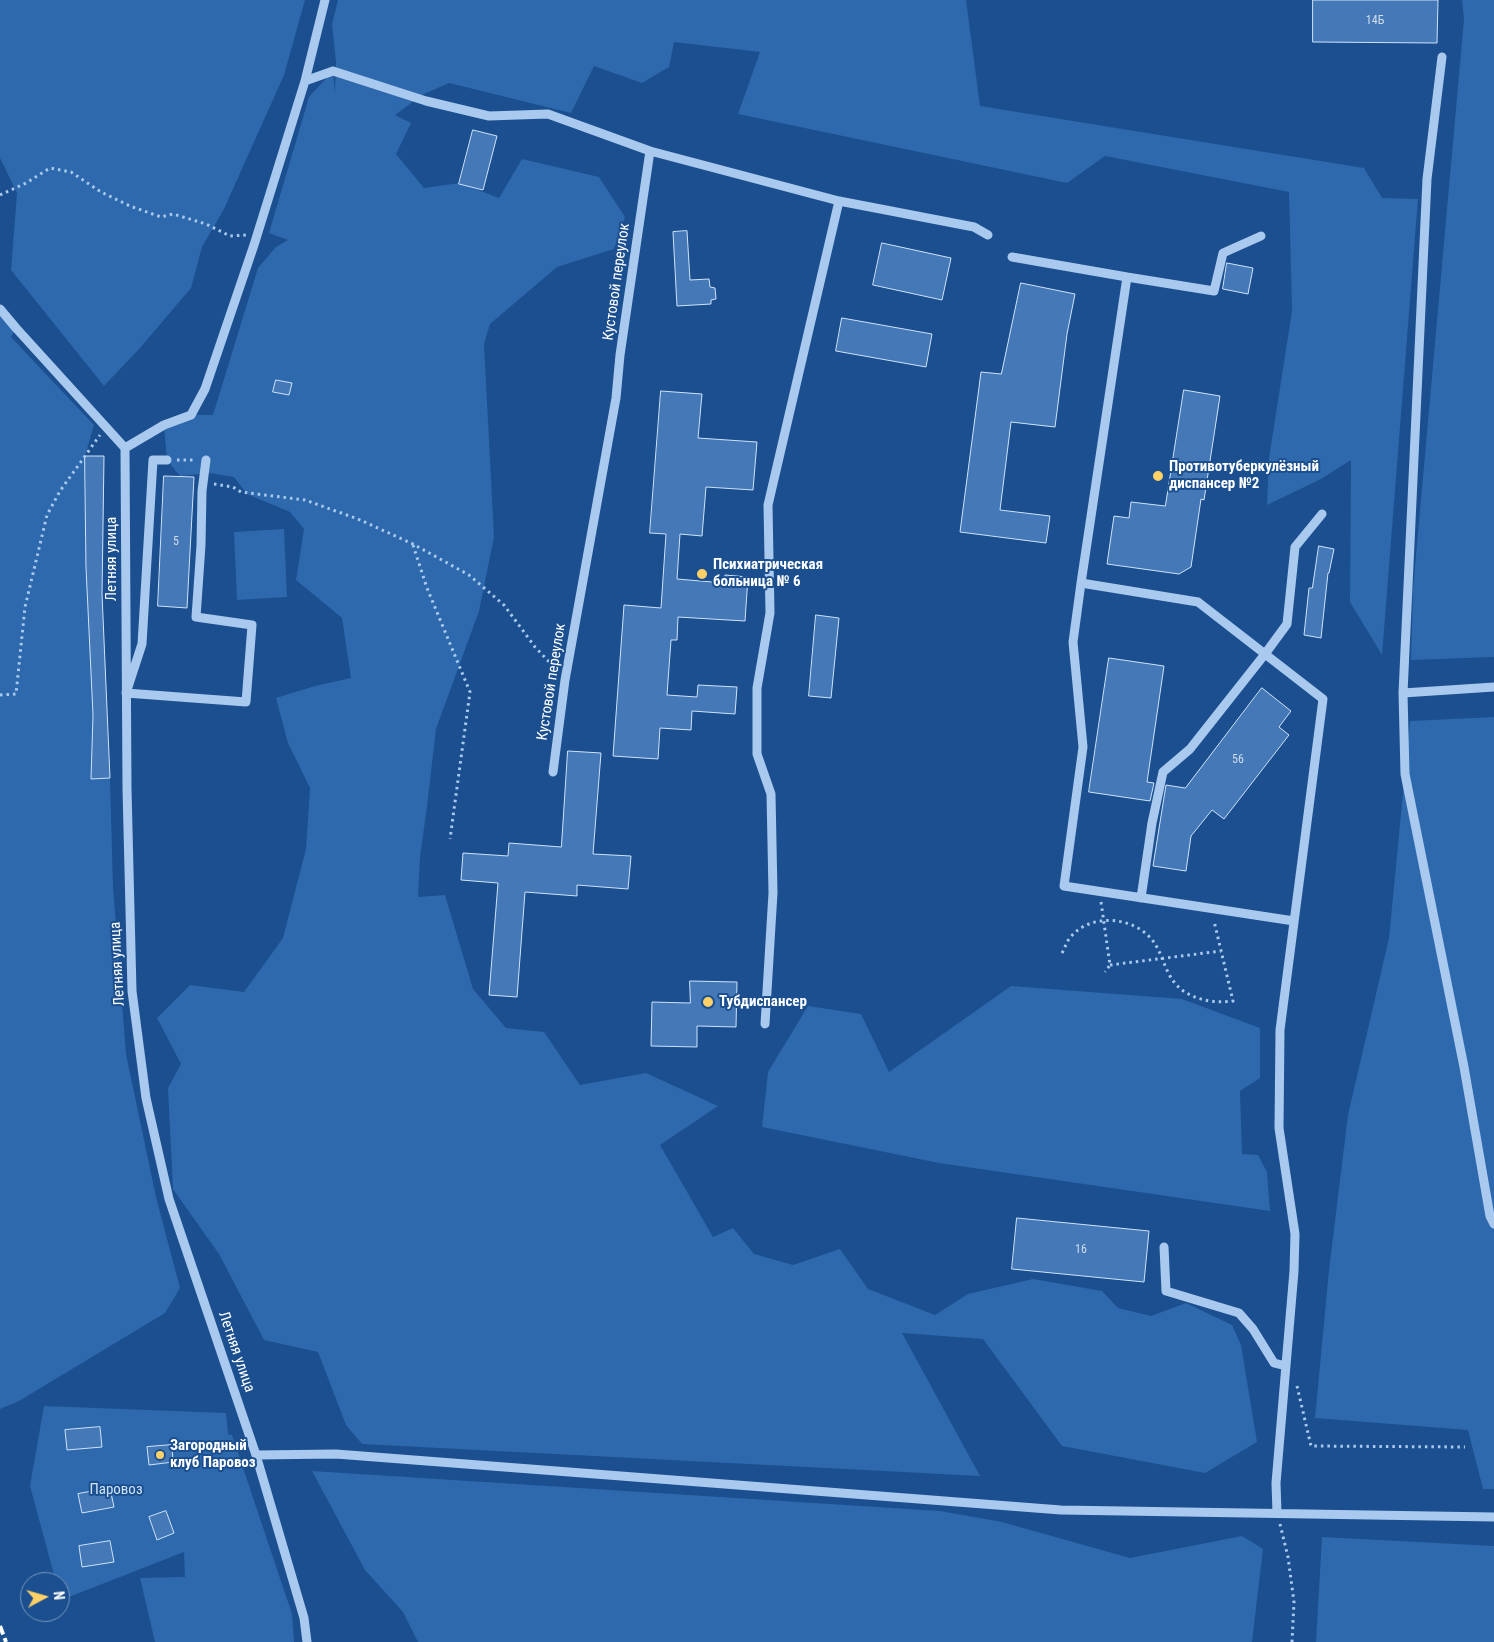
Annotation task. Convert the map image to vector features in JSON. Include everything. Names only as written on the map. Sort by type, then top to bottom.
[{"type":"street","points":[[0,309],[125,448],[164,425],[191,415],[205,389],[257,234],[305,82],[326,0]]},
{"type":"street","points":[[1442,57],[1427,179],[1402,693],[1405,774],[1462,1058],[1490,1216],[1494,1224]]},
{"type":"street","points":[[305,82],[333,71],[426,101],[489,116],[548,114],[650,151],[839,201],[974,227],[988,235]]},
{"type":"street","name":"Кустовой переулок","points":[[553,772],[565,680],[616,398],[620,355],[650,151]]},
{"type":"street","points":[[765,1024],[773,893],[772,804],[771,794],[757,754],[757,688],[770,613],[768,505],[839,201]]},
{"type":"street","points":[[1012,257],[1214,291],[1222,253],[1262,236]]},
{"type":"street","points":[[1127,277],[1073,642],[1083,747],[1064,886],[1294,922]]},
{"type":"street","name":"Летняя улица","points":[[125,448],[126,693],[132,991],[146,1098],[169,1199],[256,1455],[304,1618],[307,1642]]},
{"type":"street","points":[[168,460],[153,460],[142,644],[126,693],[246,702],[252,625],[196,617],[206,460]]},
{"type":"street","points":[[1141,898],[1152,823],[1163,772],[1190,749],[1287,624],[1295,547],[1322,514]]},
{"type":"street","points":[[1082,583],[1198,602],[1323,699],[1280,1030],[1279,1128],[1295,1234],[1294,1271],[1276,1483],[1277,1513]]},
{"type":"street","points":[[1402,693],[1494,686]]},
{"type":"street","points":[[1164,1248],[1166,1291],[1239,1313],[1253,1329],[1274,1364],[1286,1366]]},
{"type":"street","points":[[256,1455],[336,1454],[1061,1510],[1494,1517]]},
{"type":"path","points":[[0,195],[26,183],[50,168],[71,172],[101,192],[130,206],[161,217],[173,214],[206,224],[230,236],[257,234]]},
{"type":"path","points":[[0,696],[16,694],[25,607],[47,515],[60,491],[106,427]]},
{"type":"path","points":[[168,460],[206,460]]},
{"type":"path","points":[[204,483],[233,487],[241,492],[305,500],[358,518],[413,544],[469,575],[504,605],[535,647],[565,680]]},
{"type":"path","points":[[413,544],[427,588],[470,692],[450,839]]},
{"type":"path","points":[[1100,891],[1110,965],[1105,972]]},
{"type":"path","points":[[1062,953],[1070,938],[1082,928],[1104,920],[1118,920],[1146,933],[1154,942],[1174,982],[1192,996],[1210,1002],[1233,1001],[1211,909]]},
{"type":"path","points":[[1110,965],[1221,951]]},
{"type":"path","points":[[1285,1384],[1297,1385],[1311,1446],[1465,1447]]},
{"type":"path","points":[[1277,1513],[1288,1557],[1294,1602],[1292,1642]]},
{"type":"green space","points":[[0,0],[305,0],[284,75],[224,209],[202,247],[191,288],[140,348],[104,386],[11,270],[17,193],[0,158]]},
{"type":"green space","points":[[338,0],[966,0],[980,106],[1364,168],[1382,198],[1418,199],[1382,655],[1350,602],[1351,460],[1321,479],[1267,505],[1269,458],[1292,311],[1289,192],[1105,156],[1067,183],[738,114],[760,52],[674,42],[669,67],[642,83],[594,66],[571,113],[449,83],[422,95],[395,115],[411,123],[396,154],[424,188],[460,183],[499,198],[522,159],[599,177],[625,217],[614,249],[557,267],[490,324],[484,344],[494,537],[479,611],[436,729],[420,857],[418,897],[445,895],[473,989],[506,1028],[544,1032],[580,1085],[646,1073],[718,1106],[660,1145],[713,1237],[733,1228],[754,1254],[793,1265],[840,1249],[868,1289],[935,1315],[968,1294],[1033,1279],[1102,1291],[1118,1308],[1151,1316],[1186,1303],[1232,1325],[1241,1345],[1257,1442],[1205,1473],[1062,1446],[983,1339],[902,1333],[980,1476],[362,1444],[346,1425],[318,1352],[264,1340],[219,1254],[173,1189],[168,1088],[181,1064],[157,1018],[190,985],[244,992],[283,938],[306,849],[310,788],[288,743],[276,698],[315,686],[351,678],[342,618],[296,580],[304,529],[290,512],[247,494],[234,477],[209,473],[180,476],[167,460],[164,425],[191,415],[213,415],[258,268],[276,247],[288,240],[269,233],[309,97],[333,71],[335,93],[336,62],[332,24]]},
{"type":"green space","points":[[1462,0],[1494,0],[1494,657],[1411,660],[1413,589],[1464,19]]},
{"type":"green space","points":[[0,312],[16,328],[11,337],[94,425],[85,456],[86,567],[93,715],[91,779],[110,778],[113,887],[126,1054],[156,1197],[180,1288],[165,1313],[19,1401],[0,1409]]},
{"type":"green space","points":[[284,529],[287,597],[237,600],[234,532]]},
{"type":"green space","points":[[1494,717],[1494,1489],[1483,1489],[1468,1430],[1315,1418],[1329,1270],[1348,1115],[1389,938],[1410,721]]},
{"type":"green space","points":[[1011,986],[1182,999],[1260,1028],[1260,1078],[1240,1091],[1242,1154],[1258,1155],[1267,1172],[1270,1211],[939,1163],[762,1127],[768,1072],[808,1006],[861,1014],[889,1072]]},
{"type":"green space","name":"Паровоз","points":[[44,1406],[226,1413],[228,1434],[232,1435],[292,1614],[294,1642],[155,1642],[140,1578],[185,1577],[184,1552],[70,1596],[70,1572],[53,1572],[30,1486]]},
{"type":"green space","points":[[312,1471],[940,1511],[1002,1522],[1130,1558],[1242,1536],[1263,1549],[1252,1642],[418,1642],[403,1612],[365,1570]]},
{"type":"green space","points":[[1322,1537],[1494,1546],[1494,1642],[1316,1642]]},
{"type":"building","points":[[1313,0],[1438,0],[1437,43],[1313,42]]},
{"type":"building","points":[[473,130],[497,136],[483,190],[459,184]]},
{"type":"building","points":[[687,231],[690,280],[709,279],[710,287],[715,288],[716,299],[711,300],[711,304],[677,306],[673,232]]},
{"type":"building","points":[[882,243],[951,258],[942,300],[873,285]]},
{"type":"building","points":[[1227,263],[1253,268],[1248,294],[1223,289]]},
{"type":"building","points":[[1021,283],[1075,294],[1067,334],[1055,427],[1011,422],[1000,510],[1050,516],[1046,543],[960,532],[981,372],[1001,374]]},
{"type":"building","points":[[842,318],[932,334],[926,367],[836,351]]},
{"type":"building","points":[[276,380],[292,383],[289,395],[273,392]]},
{"type":"building","points":[[1184,390],[1220,396],[1204,500],[1201,499],[1191,567],[1179,574],[1107,564],[1114,516],[1129,518],[1131,502],[1165,506]]},
{"type":"building","points":[[661,391],[702,394],[698,438],[757,442],[753,490],[706,487],[702,536],[680,534],[677,579],[724,583],[725,575],[748,577],[745,621],[678,617],[677,640],[671,640],[667,695],[697,697],[698,685],[737,687],[735,714],[692,711],[691,730],[660,728],[658,759],[613,756],[624,605],[661,608],[666,534],[650,533]]},
{"type":"building","points":[[85,456],[104,456],[102,594],[110,778],[91,779],[93,715],[86,567]]},
{"type":"building","points":[[164,476],[194,477],[187,608],[158,606]]},
{"type":"building","points":[[1319,546],[1334,549],[1328,573],[1321,638],[1304,635],[1309,588],[1312,588]]},
{"type":"building","points":[[816,615],[839,618],[831,698],[809,696]]},
{"type":"building","points":[[1109,658],[1164,666],[1147,782],[1154,783],[1150,801],[1089,792]]},
{"type":"building","points":[[1262,688],[1291,711],[1279,727],[1289,735],[1224,819],[1212,810],[1191,836],[1186,871],[1153,866],[1166,785],[1185,788]]},
{"type":"building","points":[[568,751],[601,753],[593,854],[631,856],[628,889],[577,885],[577,896],[525,892],[517,997],[489,995],[498,883],[461,880],[463,853],[508,856],[509,843],[561,847]]},
{"type":"building","points":[[690,981],[737,982],[736,1027],[697,1026],[697,1047],[651,1046],[652,1002],[690,1003]]},
{"type":"building","points":[[1017,1218],[1149,1231],[1144,1282],[1012,1269]]},
{"type":"building","points":[[100,1427],[102,1447],[67,1450],[65,1430]]},
{"type":"building","name":"Загородный клуб Паровоз","points":[[172,1445],[173,1462],[149,1465],[147,1447]]},
{"type":"building","points":[[110,1488],[114,1507],[82,1513],[78,1494]]},
{"type":"building","points":[[166,1511],[174,1533],[157,1540],[149,1517]]},
{"type":"building","points":[[110,1541],[114,1562],[82,1567],[79,1546]]},
{"type":"railway","points":[[0,1626],[6,1642]]},
{"type":"place","name":"Противотуберкулёзный диспансер №2","points":[[1158,476]]},
{"type":"place","name":"Психиатрическая больница № 6","points":[[702,574]]},
{"type":"place","name":"Тубдиспансер","points":[[708,1002]]},
{"type":"place","name":"Загородный клуб Паровоз","points":[[160,1455]]}]
